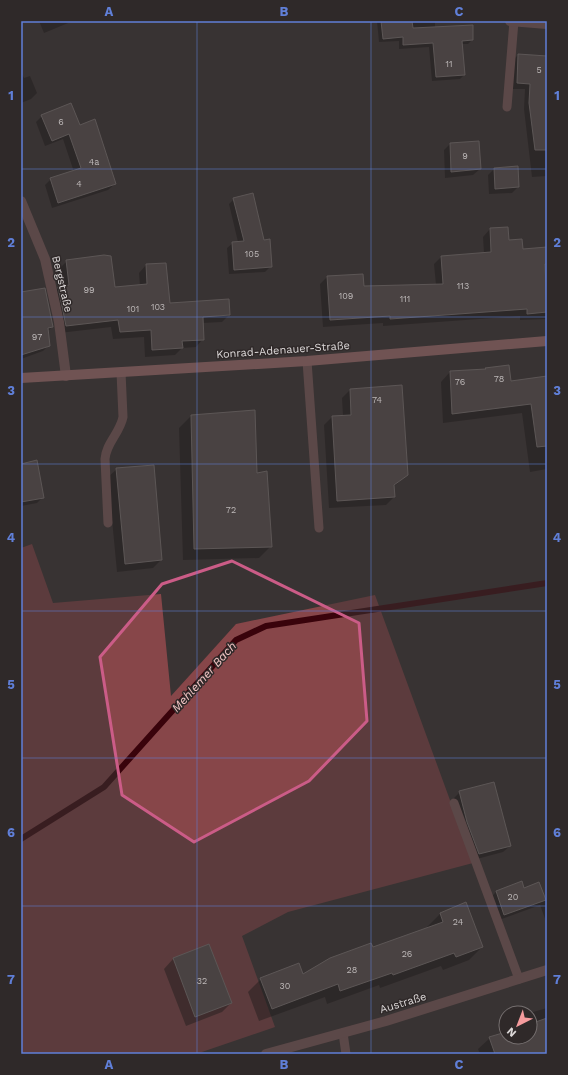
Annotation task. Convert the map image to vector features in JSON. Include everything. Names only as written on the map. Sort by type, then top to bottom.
[{"type":"main road","name":"Konrad-Adenauer-Straße","points":[[21,378],[307,361],[547,341]]},
{"type":"street","points":[[510,21],[547,24]]},
{"type":"street","name":"Bergstraße","points":[[21,201],[45,259],[59,322],[66,376]]},
{"type":"street","name":"Austraße","points":[[266,1054],[343,1033],[547,970]]},
{"type":"lane","points":[[507,107],[514,21]]},
{"type":"lane","points":[[307,361],[319,528]]},
{"type":"lane","points":[[108,523],[105,459],[107,449],[122,424],[124,417],[121,372]]},
{"type":"lane","points":[[454,803],[519,979]]},
{"type":"lane","points":[[343,1033],[346,1054]]},
{"type":"highlighted area","points":[[232,561],[359,623],[367,721],[309,781],[194,842],[122,795],[100,657],[162,584]]},
{"type":"shaded area","points":[[32,544],[53,603],[161,594],[171,696],[236,624],[375,595],[473,863],[288,912],[242,936],[275,1027],[196,1054],[21,1054],[21,548]]},
{"type":"building","points":[[381,21],[412,21],[413,28],[473,25],[473,40],[462,41],[465,75],[436,77],[433,43],[403,45],[403,37],[383,39]]},
{"type":"building","points":[[518,54],[547,56],[547,150],[535,150],[529,103],[530,84],[517,83]]},
{"type":"building","points":[[71,103],[80,125],[95,119],[116,184],[58,203],[50,178],[81,168],[69,134],[52,141],[41,115]]},
{"type":"building","points":[[479,141],[481,169],[451,172],[450,143]]},
{"type":"building","points":[[518,166],[519,187],[495,189],[494,168]]},
{"type":"building","points":[[253,193],[264,240],[270,239],[272,267],[234,270],[232,242],[244,241],[233,198]]},
{"type":"building","points":[[508,227],[509,240],[522,239],[523,249],[547,247],[547,264],[545,264],[547,312],[527,314],[527,309],[390,319],[390,316],[330,320],[327,276],[363,274],[364,286],[443,284],[441,256],[491,252],[490,228]]},
{"type":"building","points":[[104,255],[111,256],[115,287],[147,284],[146,264],[166,263],[170,303],[229,299],[230,315],[203,317],[204,340],[182,341],[183,348],[152,350],[151,330],[120,332],[118,320],[66,326],[58,287],[69,285],[66,260]]},
{"type":"building","points":[[45,288],[53,327],[48,328],[50,346],[21,355],[21,292]]},
{"type":"building","points":[[509,365],[511,381],[547,376],[547,446],[537,447],[531,404],[452,414],[450,371],[486,369],[485,368]]},
{"type":"building","points":[[402,385],[408,475],[394,485],[395,497],[337,501],[332,416],[351,415],[350,389]]},
{"type":"building","points":[[255,410],[257,473],[267,471],[272,547],[194,549],[191,415]]},
{"type":"building","points":[[37,460],[44,498],[21,502],[21,464]]},
{"type":"building","points":[[154,465],[162,560],[125,564],[116,468]]},
{"type":"building","points":[[494,782],[511,846],[479,854],[467,822],[459,791]]},
{"type":"building","points":[[522,881],[524,888],[539,882],[546,900],[504,915],[496,891]]},
{"type":"building","points":[[466,902],[483,947],[456,957],[454,953],[393,975],[392,973],[340,991],[338,984],[272,1009],[260,978],[299,963],[303,974],[330,958],[371,943],[373,947],[443,922],[440,913]]},
{"type":"building","points":[[209,944],[232,1003],[195,1017],[173,958]]},
{"type":"building","points":[[547,1018],[547,1054],[495,1054],[489,1037],[498,1034],[498,1045],[538,1045],[538,1021]]},
{"type":"waterway","name":"Mehlemer Bach","points":[[21,839],[104,787],[236,640],[266,626],[547,583]]}]
